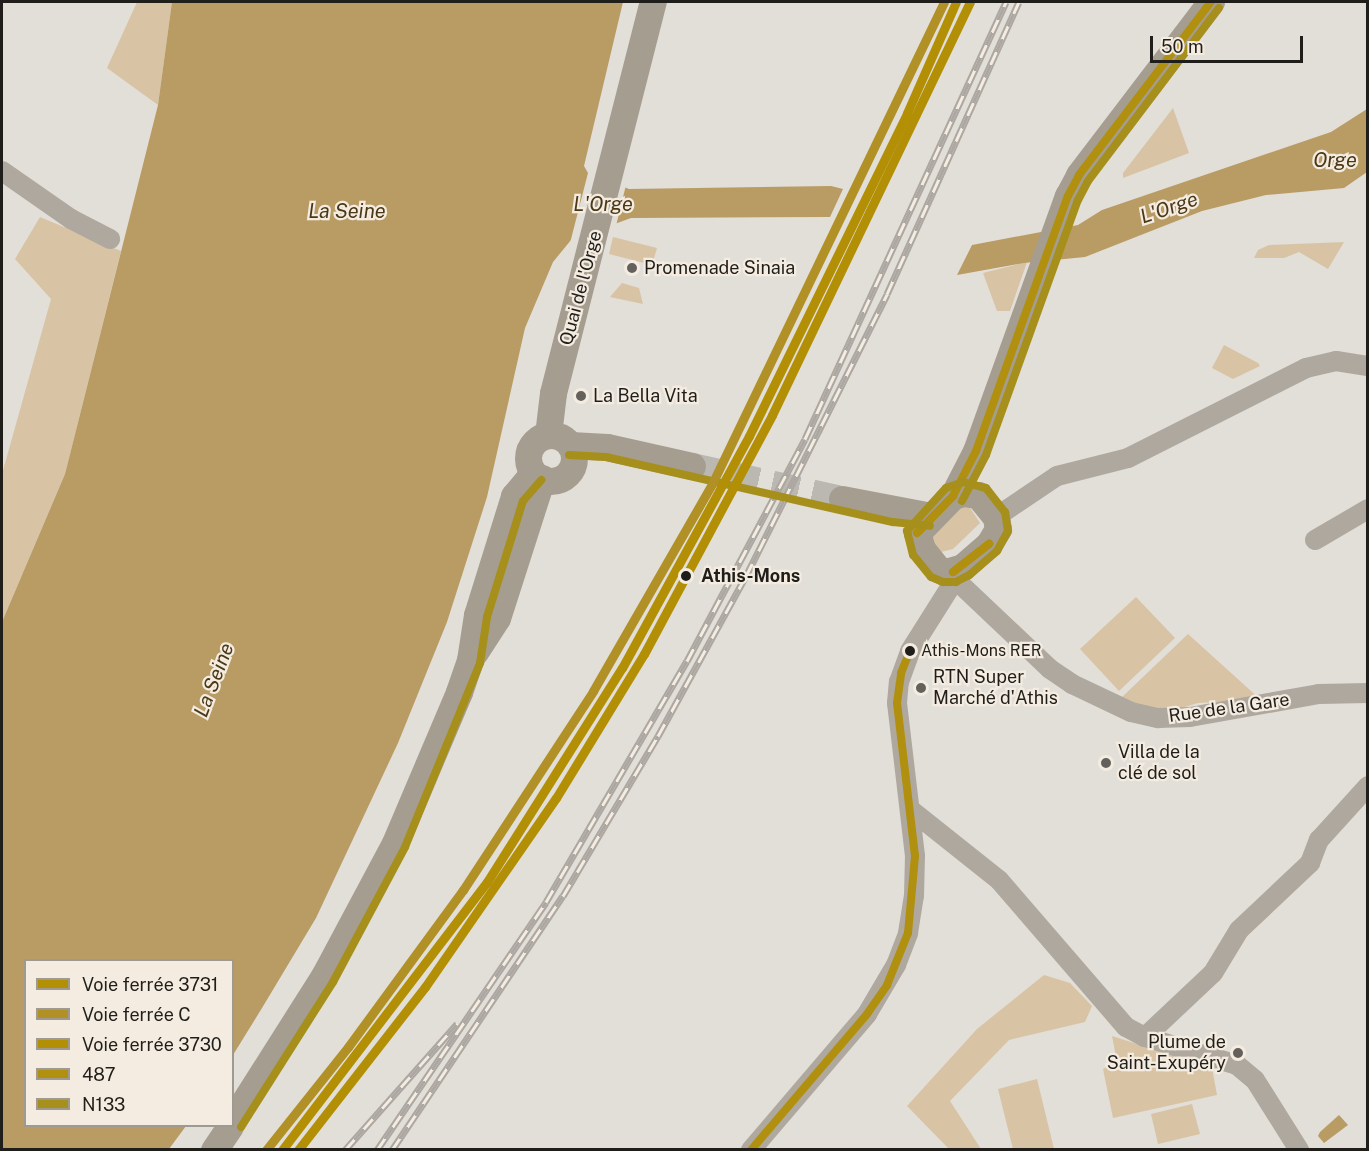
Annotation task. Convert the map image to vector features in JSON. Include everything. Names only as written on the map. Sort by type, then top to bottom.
[{"type":"main road","name":"Quai de l'Orge","points":[[559,440],[553,393],[653,2]]},
{"type":"main road","points":[[965,496],[996,517],[996,534],[960,574],[938,569],[918,543],[924,524],[965,496],[970,463],[1059,218],[1079,175],[1211,2]]},
{"type":"main road","points":[[234,1119],[324,976],[395,843],[432,761],[470,660],[497,618],[538,475],[529,451],[538,439],[559,440],[607,447],[692,466]]},
{"type":"main road","points":[[538,475],[554,480],[567,474],[574,460],[559,440]]},
{"type":"main road","points":[[842,499],[895,512],[924,524]]},
{"type":"main road","points":[[214,1149],[229,1127]]},
{"type":"street","points":[[2,171],[71,219],[110,239]]},
{"type":"street","points":[[996,517],[1057,476],[1128,458],[1306,368],[1336,361],[1368,366]]},
{"type":"street","points":[[1315,540],[1356,513],[1368,509]]},
{"type":"street","points":[[751,1149],[831,1059],[887,985],[908,933],[914,896],[911,810],[897,703],[901,673],[910,651],[960,574]]},
{"type":"street","name":"Rue de la Gare","points":[[960,574],[1031,653],[1095,696],[1131,712],[1158,718],[1226,712],[1319,694],[1368,693]]},
{"type":"street","points":[[1144,1036],[1213,973],[1239,930],[1310,863],[1319,840],[1368,786]]},
{"type":"street","points":[[911,810],[999,880],[1126,1027],[1144,1036],[1237,1065],[1255,1080],[1299,1149]]},
{"type":"shaded area","points":[[137,2],[172,2],[158,105],[107,68]]},
{"type":"shaded area","points":[[1173,108],[1189,153],[1123,178],[1123,173]]},
{"type":"shaded area","points":[[40,217],[121,251],[65,474],[2,622],[2,474],[51,299],[15,259]]},
{"type":"shaded area","points":[[613,237],[657,248],[652,265],[609,254]]},
{"type":"shaded area","points":[[1344,242],[1328,269],[1299,252],[1284,258],[1254,258],[1258,250],[1269,245]]},
{"type":"shaded area","points":[[1027,262],[1010,311],[997,311],[983,273]]},
{"type":"shaded area","points":[[622,283],[639,288],[643,304],[610,297]]},
{"type":"shaded area","points":[[1224,345],[1260,366],[1233,379],[1212,368]]},
{"type":"shaded area","points":[[967,503],[980,523],[953,549],[941,552],[934,547],[931,534],[959,505]]},
{"type":"shaded area","points":[[1136,597],[1175,638],[1119,691],[1080,649]]},
{"type":"shaded area","points":[[1188,634],[1261,700],[1198,703],[1172,711],[1133,705],[1121,698]]},
{"type":"shaded area","points":[[1044,975],[1070,983],[1092,1006],[1085,1022],[1009,1040],[950,1101],[981,1149],[949,1149],[907,1106],[977,1029]]},
{"type":"shaded area","points":[[1112,1036],[1212,1068],[1217,1095],[1113,1118],[1103,1069],[1117,1062]]},
{"type":"shaded area","points":[[1037,1079],[1054,1149],[1013,1149],[998,1089]]},
{"type":"shaded area","points":[[1192,1104],[1200,1134],[1158,1144],[1151,1114]]},
{"type":"water","name":"La Seine","points":[[172,2],[623,2],[584,166],[588,173],[629,189],[831,186],[843,189],[830,217],[631,218],[571,240],[553,262],[525,328],[487,497],[447,622],[398,743],[316,918],[234,1053],[234,959],[24,959],[24,1127],[185,1127],[169,1149],[2,1150],[2,622],[65,474],[158,105]]},
{"type":"water","name":"Orge","points":[[1367,109],[1367,172],[1344,188],[1266,195],[1202,211],[1085,257],[1024,263],[957,275],[972,245],[1078,225],[1102,210],[1331,132]]},
{"type":"water","points":[[1339,1115],[1348,1125],[1324,1143],[1318,1136],[1320,1132]]},
{"type":"pier","points":[[589,169],[626,185],[616,226],[598,231],[569,247]]},
{"type":"tunnel","points":[[692,466],[842,499]]},
{"type":"railway","points":[[377,1150],[546,902],[687,661],[805,439],[1006,2]]},
{"type":"railway","points":[[392,1150],[563,896],[658,736],[746,576],[887,294],[1019,2]]},
{"type":"railway","points":[[345,1150],[457,1024]]},
{"type":"rail line","name":"C","points":[[266,1150],[348,1047],[463,890],[593,691],[712,484],[944,2]]},
{"type":"rail line","name":"3731","points":[[282,1150],[487,882],[622,668],[749,436],[907,113],[956,2]]},
{"type":"rail line","name":"3730","points":[[298,1150],[425,987],[556,798],[644,654],[772,415],[970,2]]},
{"type":"transit line","name":"487","points":[[953,496],[976,451],[1068,196],[1079,175],[1211,2]]},
{"type":"transit line","name":"N133","points":[[962,501],[986,455],[1078,200],[1088,181],[1219,8]]},
{"type":"transit line","name":"N133","points":[[569,455],[606,457],[893,522],[930,526]]},
{"type":"transit line","name":"N133","points":[[241,1127],[333,982],[405,847],[480,663],[487,617],[523,501],[541,480]]},
{"type":"transit line","name":"N133","points":[[963,482],[986,488],[1005,512],[1008,531],[997,551],[969,575],[956,582],[943,582],[931,577],[913,555],[907,531],[946,488],[963,482]]},
{"type":"transit line","name":"487","points":[[917,533],[953,496]]},
{"type":"transit line","name":"487","points":[[917,533],[953,496]]},
{"type":"transit line","name":"487","points":[[953,572],[989,544]]},
{"type":"transit line","name":"487","points":[[953,572],[989,544]]},
{"type":"transit line","name":"487","points":[[751,1150],[867,1014],[887,985],[908,933],[915,856],[897,703],[901,673],[910,651]]},
{"type":"place","name":"Promenade Sinaia","points":[[632,268]]},
{"type":"place","name":"La Bella Vita","points":[[581,396]]},
{"type":"place","name":"Athis-Mons","points":[[686,576]]},
{"type":"place","name":"Athis-Mons RER","points":[[910,651]]},
{"type":"place","name":"RTN Super Marché d'Athis","points":[[921,688]]},
{"type":"place","name":"Villa de la clé de sol","points":[[1106,763]]},
{"type":"place","name":"Plume de Saint-Exupéry","points":[[1238,1053]]},
{"type":"water label","name":"L'Orge","points":[[603,204]]},
{"type":"water label","name":"L'Orge","points":[[1169,208]]}]
